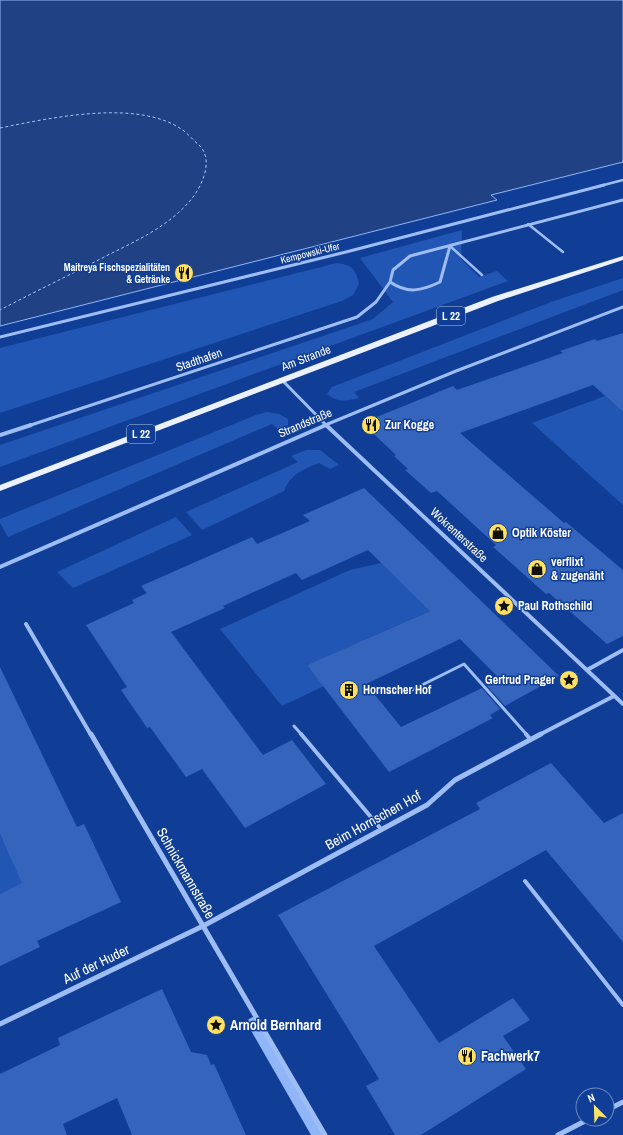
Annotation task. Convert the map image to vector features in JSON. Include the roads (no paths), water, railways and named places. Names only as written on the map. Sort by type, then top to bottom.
[{"type":"main road","name":"Am Strande","points":[[0,488],[495,299],[623,258]]},
{"type":"street","name":"Kempowski-Ufer","points":[[0,337],[346,252],[623,180]]},
{"type":"street","points":[[450,246],[440,282],[426,290],[410,292],[399,288],[390,282],[389,278],[396,264],[410,256],[623,200]]},
{"type":"street","name":"Stadthafen","points":[[0,435],[357,317],[372,308],[382,298],[390,282]]},
{"type":"street","name":"Strandstraße","points":[[0,567],[325,425],[456,371],[623,307]]},
{"type":"street","name":"Wokrenterstraße","points":[[282,380],[325,425],[547,630],[623,704]]},
{"type":"street","name":"Schnickmannstraße","points":[[26,624],[325,1135]]},
{"type":"street","points":[[587,670],[623,650]]},
{"type":"street","name":"Beim Hornschen Hof","points":[[203,926],[427,805],[455,780],[614,696]]},
{"type":"street","name":"Auf der Huder","points":[[0,1024],[203,926]]},
{"type":"street","points":[[558,1135],[575,1126]]},
{"type":"lane","points":[[528,224],[563,252]]},
{"type":"lane","points":[[450,246],[482,275]]},
{"type":"lane","points":[[406,693],[464,664],[530,740]]},
{"type":"lane","points":[[294,726],[381,829]]},
{"type":"lane","points":[[525,881],[623,1005]]},
{"type":"waterway","points":[[253,1023],[318,1135]]},
{"type":"place","name":"Maitreya Fischspezialitäten & Getränke","points":[[184,273]]},
{"type":"place","name":"Zur Kogge","points":[[371,425]]},
{"type":"place","name":"Optik Köster","points":[[498,533]]},
{"type":"place","name":"verflixt & zugenäht","points":[[537,569]]},
{"type":"place","name":"Paul Rothschild","points":[[504,606]]},
{"type":"place","name":"Gertrud Prager","points":[[569,680]]},
{"type":"place","name":"Hornscher Hof","points":[[349,690]]},
{"type":"place","name":"Arnold Bernhard","points":[[216,1025]]},
{"type":"place","name":"Fachwerk7","points":[[467,1056]]}]
